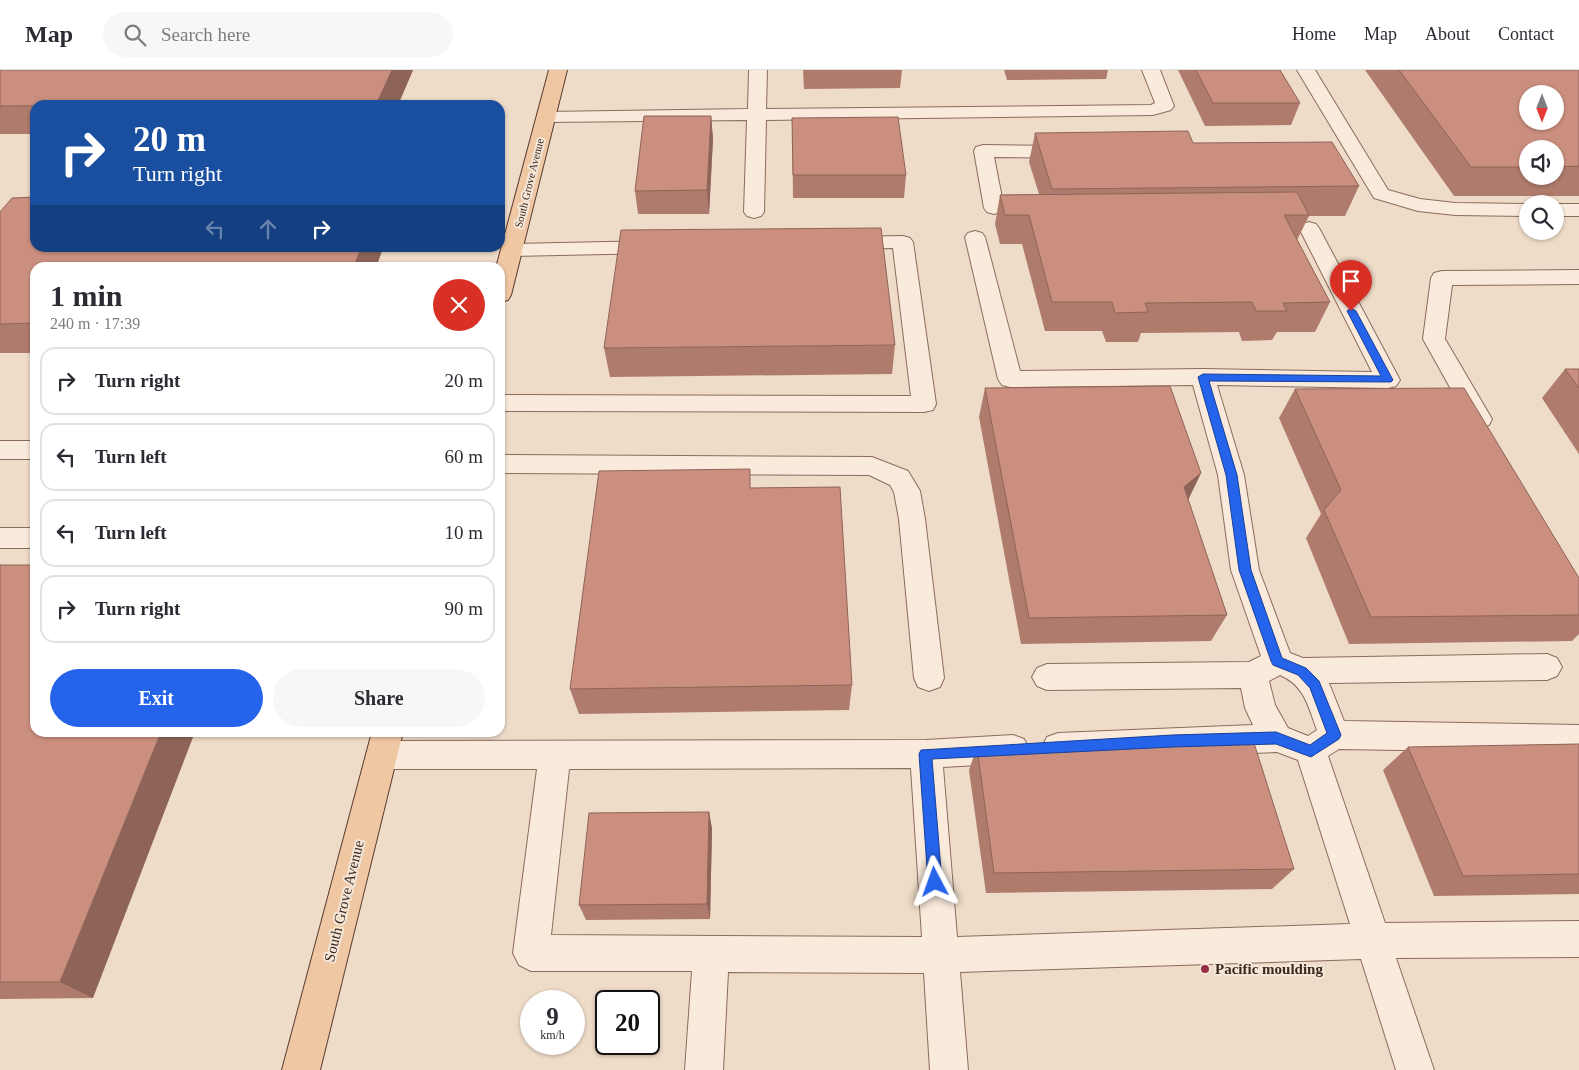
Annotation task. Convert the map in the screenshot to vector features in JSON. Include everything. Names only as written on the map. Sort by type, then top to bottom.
[{"type":"main road","name":"South Grove Avenue","points":[[505,276],[558,70]]},
{"type":"main road","name":"South Grove Avenue","points":[[301,1070],[385,744]]},
{"type":"lane","points":[[754,212],[758,70]]},
{"type":"lane","points":[[975,132],[1113,119],[1165,106],[1151,70]]},
{"type":"lane","points":[[1306,70],[1381,194],[1418,206],[1455,209],[1519,210]]},
{"type":"lane","points":[[546,117],[757,115],[975,132],[1087,152]]},
{"type":"lane","points":[[975,132],[994,208]]},
{"type":"lane","points":[[1564,210],[1579,210]]},
{"type":"lane","points":[[975,237],[1010,379],[1203,377],[1388,380],[1309,228]]},
{"type":"lane","points":[[505,402],[924,404],[903,242],[826,244]]},
{"type":"lane","points":[[512,250],[680,246]]},
{"type":"lane","points":[[1494,442],[1434,339],[1442,278],[1579,278]]},
{"type":"lane","points":[[1203,377],[1231,475],[1245,570],[1278,669],[1260,708],[1276,738]]},
{"type":"lane","points":[[0,450],[30,450]]},
{"type":"lane","points":[[505,464],[872,466],[899,478],[907,491],[912,519],[929,678]]},
{"type":"lane","points":[[0,538],[30,538]]},
{"type":"lane","points":[[1047,677],[1278,669],[1547,668]]},
{"type":"lane","points":[[1278,669],[1315,685],[1323,743],[1373,941],[1416,1070]]},
{"type":"lane","points":[[385,744],[555,754],[926,754],[1172,741],[1276,738],[1323,743],[1579,738]]},
{"type":"lane","points":[[555,754],[532,953],[940,955],[1373,941],[1579,939]]},
{"type":"lane","points":[[926,754],[949,1070]]},
{"type":"lane","points":[[704,1070],[711,954]]},
{"type":"building","points":[[0,70],[392,70],[378,100],[30,100],[30,106],[0,106]]},
{"type":"building","points":[[1196,70],[1280,70],[1300,103],[1213,103]]},
{"type":"building","points":[[1399,70],[1579,70],[1579,166],[1564,167],[1564,140],[1519,140],[1519,167],[1471,167]]},
{"type":"building","points":[[644,116],[711,116],[707,190],[635,191]]},
{"type":"building","points":[[898,117],[906,175],[793,175],[792,118]]},
{"type":"building","points":[[1188,131],[1193,143],[1332,142],[1359,186],[1052,189],[1035,133]]},
{"type":"building","points":[[1297,192],[1309,215],[1284,215],[1330,302],[1283,303],[1287,311],[1256,311],[1252,302],[1145,303],[1148,312],[1115,313],[1112,302],[1052,302],[1029,215],[1005,215],[1000,195]]},
{"type":"building","points":[[30,197],[30,252],[359,252],[355,262],[30,262],[30,323],[0,324],[0,212],[12,198]]},
{"type":"building","points":[[881,228],[895,345],[604,348],[621,230]]},
{"type":"building","points":[[1565,369],[1579,369],[1579,388]]},
{"type":"building","points":[[1170,386],[1201,473],[1184,487],[1227,615],[1029,618],[985,388]]},
{"type":"building","points":[[1464,388],[1579,578],[1579,615],[1371,617],[1324,510],[1341,490],[1295,389]]},
{"type":"building","points":[[750,469],[750,488],[840,487],[852,685],[570,689],[599,471]]},
{"type":"building","points":[[0,565],[30,565],[30,737],[159,737],[60,982],[0,982]]},
{"type":"building","points":[[1254,743],[1294,869],[994,873],[977,747]]},
{"type":"building","points":[[1579,744],[1579,874],[1463,876],[1408,747]]},
{"type":"building","points":[[709,812],[707,904],[579,905],[589,813]]},
{"type":"place","name":"Pacific moulding","points":[[1205,969]]},
{"type":"route","points":[[935,882],[926,754],[1172,741],[1276,738],[1311,751],[1334,735],[1315,685],[1302,672],[1278,661],[1245,570],[1231,475],[1203,377],[1388,380],[1376,361],[1351,311]]}]
